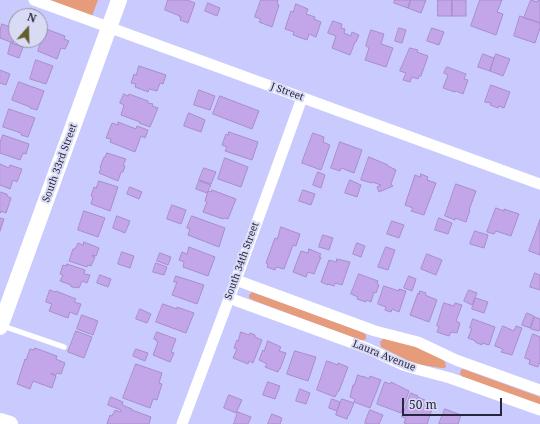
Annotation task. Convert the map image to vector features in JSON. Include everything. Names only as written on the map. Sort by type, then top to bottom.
[{"type":"main road","name":"South 33rd Street","points":[[0,326],[119,0]]},
{"type":"main road","points":[[0,420],[10,424]]},
{"type":"street","name":"J Street","points":[[34,0],[540,184]]},
{"type":"street","name":"South 34th Street","points":[[182,424],[302,98]]},
{"type":"street","name":"Laura Avenue","points":[[236,280],[375,331],[418,342],[456,360],[540,390]]},
{"type":"street","name":"Laura Avenue","points":[[229,298],[369,349],[416,369],[450,378],[540,410]]},
{"type":"street","points":[[369,349],[375,331]]},
{"type":"street","points":[[450,378],[456,360]]},
{"type":"lane","points":[[0,326],[64,347]]},
{"type":"shaded area","points":[[34,0],[98,0],[90,21]]},
{"type":"shaded area","points":[[252,292],[363,332],[366,335],[366,339],[360,340],[255,301],[249,298],[249,295]]},
{"type":"shaded area","points":[[383,339],[414,346],[442,359],[445,362],[446,367],[441,368],[416,364],[409,361],[381,347],[380,342]]},
{"type":"shaded area","points":[[463,369],[540,397],[540,405],[463,377],[460,374],[461,370]]},
{"type":"building","points":[[168,0],[187,0],[195,3],[188,23],[180,20],[180,16],[165,10]]},
{"type":"building","points":[[261,0],[278,0],[277,4],[279,5],[272,27],[259,22],[261,19],[255,17]]},
{"type":"building","points":[[395,0],[411,0],[408,8],[394,3]]},
{"type":"building","points":[[411,0],[426,0],[421,13],[408,8]]},
{"type":"building","points":[[438,0],[452,0],[452,16],[438,16]]},
{"type":"building","points":[[452,0],[466,0],[466,16],[452,16]]},
{"type":"building","points":[[480,0],[502,0],[497,12],[503,14],[496,35],[471,26]]},
{"type":"building","points":[[531,0],[537,2],[540,0],[540,23],[524,18]]},
{"type":"building","points":[[208,3],[220,8],[217,16],[205,11]]},
{"type":"building","points":[[296,4],[308,9],[306,14],[315,17],[314,19],[321,22],[316,37],[309,34],[307,40],[293,35],[294,32],[285,29],[291,11],[293,12]]},
{"type":"building","points":[[520,16],[540,23],[540,28],[535,43],[514,36]]},
{"type":"building","points":[[333,21],[342,24],[341,28],[345,29],[344,33],[351,36],[352,32],[359,35],[350,55],[332,48],[336,36],[328,33]]},
{"type":"building","points":[[2,24],[8,26],[8,41],[0,38]]},
{"type":"building","points":[[399,28],[406,30],[402,43],[395,41]]},
{"type":"building","points":[[432,28],[444,32],[439,45],[427,41]]},
{"type":"building","points":[[48,30],[65,36],[64,39],[69,41],[65,49],[61,48],[57,59],[38,51],[39,48],[48,48]]},
{"type":"building","points":[[371,30],[384,34],[381,44],[393,48],[386,67],[365,60],[369,48],[366,46]]},
{"type":"building","points":[[10,48],[23,48],[19,58],[8,54]]},
{"type":"building","points":[[410,48],[418,50],[417,52],[428,56],[421,76],[419,76],[418,79],[412,77],[410,82],[403,80],[406,73],[400,71]]},
{"type":"building","points":[[483,54],[494,58],[490,71],[478,67]]},
{"type":"building","points":[[496,54],[510,59],[503,76],[490,71]]},
{"type":"building","points":[[36,60],[53,66],[46,84],[30,79]]},
{"type":"building","points":[[139,66],[166,75],[163,84],[160,83],[157,91],[149,89],[148,92],[135,87],[136,84],[131,83]]},
{"type":"building","points":[[447,67],[466,74],[464,79],[468,80],[463,94],[443,88],[448,75],[444,73]]},
{"type":"building","points":[[0,70],[10,74],[6,85],[0,83]]},
{"type":"building","points":[[19,82],[44,91],[37,110],[12,100]]},
{"type":"building","points":[[491,85],[510,92],[504,108],[499,106],[498,108],[490,105],[491,103],[485,102]]},
{"type":"building","points":[[199,90],[215,96],[210,110],[194,105]]},
{"type":"building","points":[[124,94],[128,96],[129,94],[148,101],[148,103],[153,104],[152,106],[158,108],[150,127],[121,115],[124,105],[120,103]]},
{"type":"building","points":[[220,96],[259,111],[252,129],[213,114]]},
{"type":"building","points":[[9,109],[35,118],[28,137],[3,127]]},
{"type":"building","points":[[189,113],[205,120],[201,132],[184,126]]},
{"type":"building","points":[[118,122],[136,129],[137,126],[148,130],[145,138],[141,136],[135,152],[110,142],[111,139],[106,138],[112,123],[118,125]]},
{"type":"building","points":[[229,132],[258,142],[252,160],[225,151],[227,147],[222,145],[226,134],[228,135]]},
{"type":"building","points":[[313,133],[324,137],[323,142],[330,145],[321,170],[302,163]]},
{"type":"building","points":[[3,135],[29,144],[26,154],[23,153],[20,160],[0,153],[0,143]]},
{"type":"building","points":[[340,142],[362,150],[354,173],[341,168],[340,171],[331,168]]},
{"type":"building","points":[[107,153],[126,159],[123,165],[125,166],[123,172],[121,172],[118,181],[99,173],[104,157]]},
{"type":"building","points":[[369,157],[396,170],[391,184],[393,186],[379,192],[377,187],[381,185],[361,180]]},
{"type":"building","points":[[225,158],[248,167],[241,187],[218,179]]},
{"type":"building","points":[[0,164],[9,168],[10,165],[22,169],[17,182],[13,180],[10,189],[0,185]]},
{"type":"building","points":[[204,168],[216,172],[211,184],[199,180]]},
{"type":"building","points":[[318,172],[325,175],[321,188],[313,185]]},
{"type":"building","points":[[421,174],[428,177],[427,180],[436,183],[424,215],[411,211],[413,208],[405,205],[415,175],[420,177]]},
{"type":"building","points":[[350,180],[361,185],[357,197],[345,193]]},
{"type":"building","points":[[99,181],[118,187],[110,211],[91,204],[93,197],[91,196],[94,187],[96,188]]},
{"type":"building","points":[[199,181],[211,185],[207,193],[196,189]]},
{"type":"building","points":[[456,184],[476,191],[466,222],[445,216]]},
{"type":"building","points":[[130,187],[142,192],[139,199],[127,194]]},
{"type":"building","points":[[212,190],[236,199],[228,219],[223,219],[203,212],[207,202],[205,201],[208,191],[211,192]]},
{"type":"building","points":[[303,190],[315,194],[311,205],[299,201]]},
{"type":"building","points":[[0,192],[7,194],[7,196],[11,198],[6,213],[0,212]]},
{"type":"building","points":[[172,205],[186,210],[181,224],[167,219]]},
{"type":"building","points":[[496,208],[519,214],[511,236],[496,231],[494,234],[487,232]]},
{"type":"building","points":[[84,211],[105,218],[98,237],[78,230]]},
{"type":"building","points":[[117,216],[130,221],[125,233],[113,228]]},
{"type":"building","points":[[192,216],[225,228],[219,247],[188,235],[190,229],[187,228]]},
{"type":"building","points":[[0,218],[4,219],[0,231]]},
{"type":"building","points":[[439,218],[452,223],[448,234],[435,230]]},
{"type":"building","points":[[540,220],[540,255],[529,251]]},
{"type":"building","points":[[392,221],[404,225],[399,238],[387,234]]},
{"type":"building","points":[[281,227],[300,234],[296,246],[293,245],[284,269],[276,267],[275,270],[267,267],[268,264],[266,263],[275,238],[277,239]]},
{"type":"building","points":[[475,231],[488,235],[484,248],[470,244]]},
{"type":"building","points":[[323,235],[333,238],[329,250],[319,247]]},
{"type":"building","points":[[84,242],[99,248],[96,256],[92,255],[95,257],[91,266],[88,265],[87,267],[69,261],[73,249],[75,249],[78,243],[83,245]]},
{"type":"building","points":[[357,243],[365,246],[361,257],[353,254]]},
{"type":"building","points":[[189,247],[215,257],[208,276],[183,267],[184,262],[179,260],[182,252],[187,254]]},
{"type":"building","points":[[386,247],[395,250],[388,270],[378,267]]},
{"type":"building","points":[[309,249],[321,254],[319,257],[321,257],[314,274],[308,272],[306,277],[293,272],[301,251],[308,253]]},
{"type":"building","points":[[122,252],[134,256],[130,268],[118,264]]},
{"type":"building","points":[[160,253],[171,257],[168,265],[157,261]]},
{"type":"building","points":[[427,254],[442,260],[436,275],[421,269]]},
{"type":"building","points":[[337,259],[350,262],[342,285],[335,283],[334,286],[321,282],[329,260],[336,262]]},
{"type":"building","points":[[156,263],[167,267],[164,275],[153,272]]},
{"type":"building","points":[[67,264],[85,270],[84,274],[90,275],[87,283],[82,281],[79,288],[75,288],[60,281],[63,275],[60,274],[63,265],[66,266]]},
{"type":"building","points":[[535,273],[540,275],[540,290],[530,287]]},
{"type":"building","points":[[359,274],[378,281],[377,284],[379,285],[376,293],[374,292],[371,302],[357,299],[358,297],[351,294]]},
{"type":"building","points":[[100,275],[111,279],[108,287],[97,283]]},
{"type":"building","points":[[176,276],[204,285],[197,304],[172,295],[177,282],[174,282]]},
{"type":"building","points":[[409,276],[416,279],[412,291],[404,288]]},
{"type":"building","points":[[384,286],[399,291],[399,289],[406,291],[399,312],[392,309],[391,312],[385,310],[386,307],[378,304]]},
{"type":"building","points":[[50,290],[76,299],[74,302],[81,304],[77,315],[70,312],[68,318],[49,311],[52,304],[46,302]]},
{"type":"building","points":[[469,290],[477,293],[472,305],[464,301]]},
{"type":"building","points":[[420,291],[437,300],[429,322],[410,315]]},
{"type":"building","points":[[476,298],[488,302],[484,313],[472,309]]},
{"type":"building","points":[[444,303],[454,306],[455,303],[462,305],[456,321],[460,323],[457,333],[451,332],[449,336],[437,332],[439,327],[437,326]]},
{"type":"building","points":[[163,304],[194,313],[186,333],[156,322]]},
{"type":"building","points":[[140,309],[151,314],[147,323],[136,319]]},
{"type":"building","points":[[527,313],[534,316],[530,328],[522,325]]},
{"type":"building","points":[[82,315],[98,321],[93,335],[77,329]]},
{"type":"building","points":[[535,317],[540,319],[539,331],[531,329]]},
{"type":"building","points":[[473,319],[495,327],[489,345],[482,343],[482,345],[468,338],[472,328],[470,328]]},
{"type":"building","points":[[503,326],[514,331],[516,326],[522,328],[512,355],[501,352],[503,349],[495,346]]},
{"type":"building","points":[[76,331],[92,337],[84,358],[68,352]]},
{"type":"building","points":[[157,332],[176,339],[171,352],[174,353],[170,362],[153,355],[158,342],[154,339]]},
{"type":"building","points":[[241,332],[249,335],[250,333],[262,340],[253,363],[249,361],[248,364],[233,358],[237,349],[234,348]]},
{"type":"building","points":[[533,334],[540,337],[540,364],[539,363],[538,367],[529,364],[530,360],[525,358]]},
{"type":"building","points":[[268,341],[281,347],[279,351],[286,353],[278,372],[265,367],[267,364],[259,360]]},
{"type":"building","points":[[35,348],[57,356],[56,359],[65,363],[61,374],[57,373],[56,375],[51,373],[56,376],[52,388],[33,381],[30,389],[17,384],[25,359],[26,360],[30,349],[34,350]]},
{"type":"building","points":[[136,349],[148,353],[145,361],[133,356]]},
{"type":"building","points":[[295,351],[316,357],[308,381],[287,374]]},
{"type":"building","points":[[327,361],[348,367],[339,391],[335,397],[317,390]]},
{"type":"building","points":[[136,364],[162,373],[159,383],[162,384],[157,400],[153,399],[150,408],[123,398]]},
{"type":"building","points":[[358,375],[369,379],[370,376],[381,380],[370,408],[354,402],[355,399],[350,397],[353,385]]},
{"type":"building","points":[[268,382],[280,386],[275,399],[263,395]]},
{"type":"building","points":[[385,382],[390,384],[391,382],[409,391],[401,413],[377,404]]},
{"type":"building","points":[[300,389],[310,393],[306,404],[296,401]]},
{"type":"building","points":[[411,393],[425,400],[425,402],[428,403],[426,407],[432,409],[427,424],[404,423],[406,418],[402,417]]},
{"type":"building","points":[[229,395],[242,400],[236,413],[224,408]]},
{"type":"building","points":[[111,397],[123,402],[122,405],[132,410],[151,417],[149,424],[107,424],[110,415],[112,416],[115,410],[120,412],[121,410],[108,405]]},
{"type":"building","points":[[332,399],[340,402],[337,411],[329,408]]},
{"type":"building","points":[[342,399],[354,403],[347,419],[336,415]]},
{"type":"building","points":[[445,409],[461,415],[458,424],[439,424]]},
{"type":"building","points":[[370,410],[383,415],[379,424],[365,423]]},
{"type":"building","points":[[238,412],[251,417],[248,424],[234,424]]},
{"type":"building","points":[[272,414],[282,418],[280,424],[268,424]]}]
